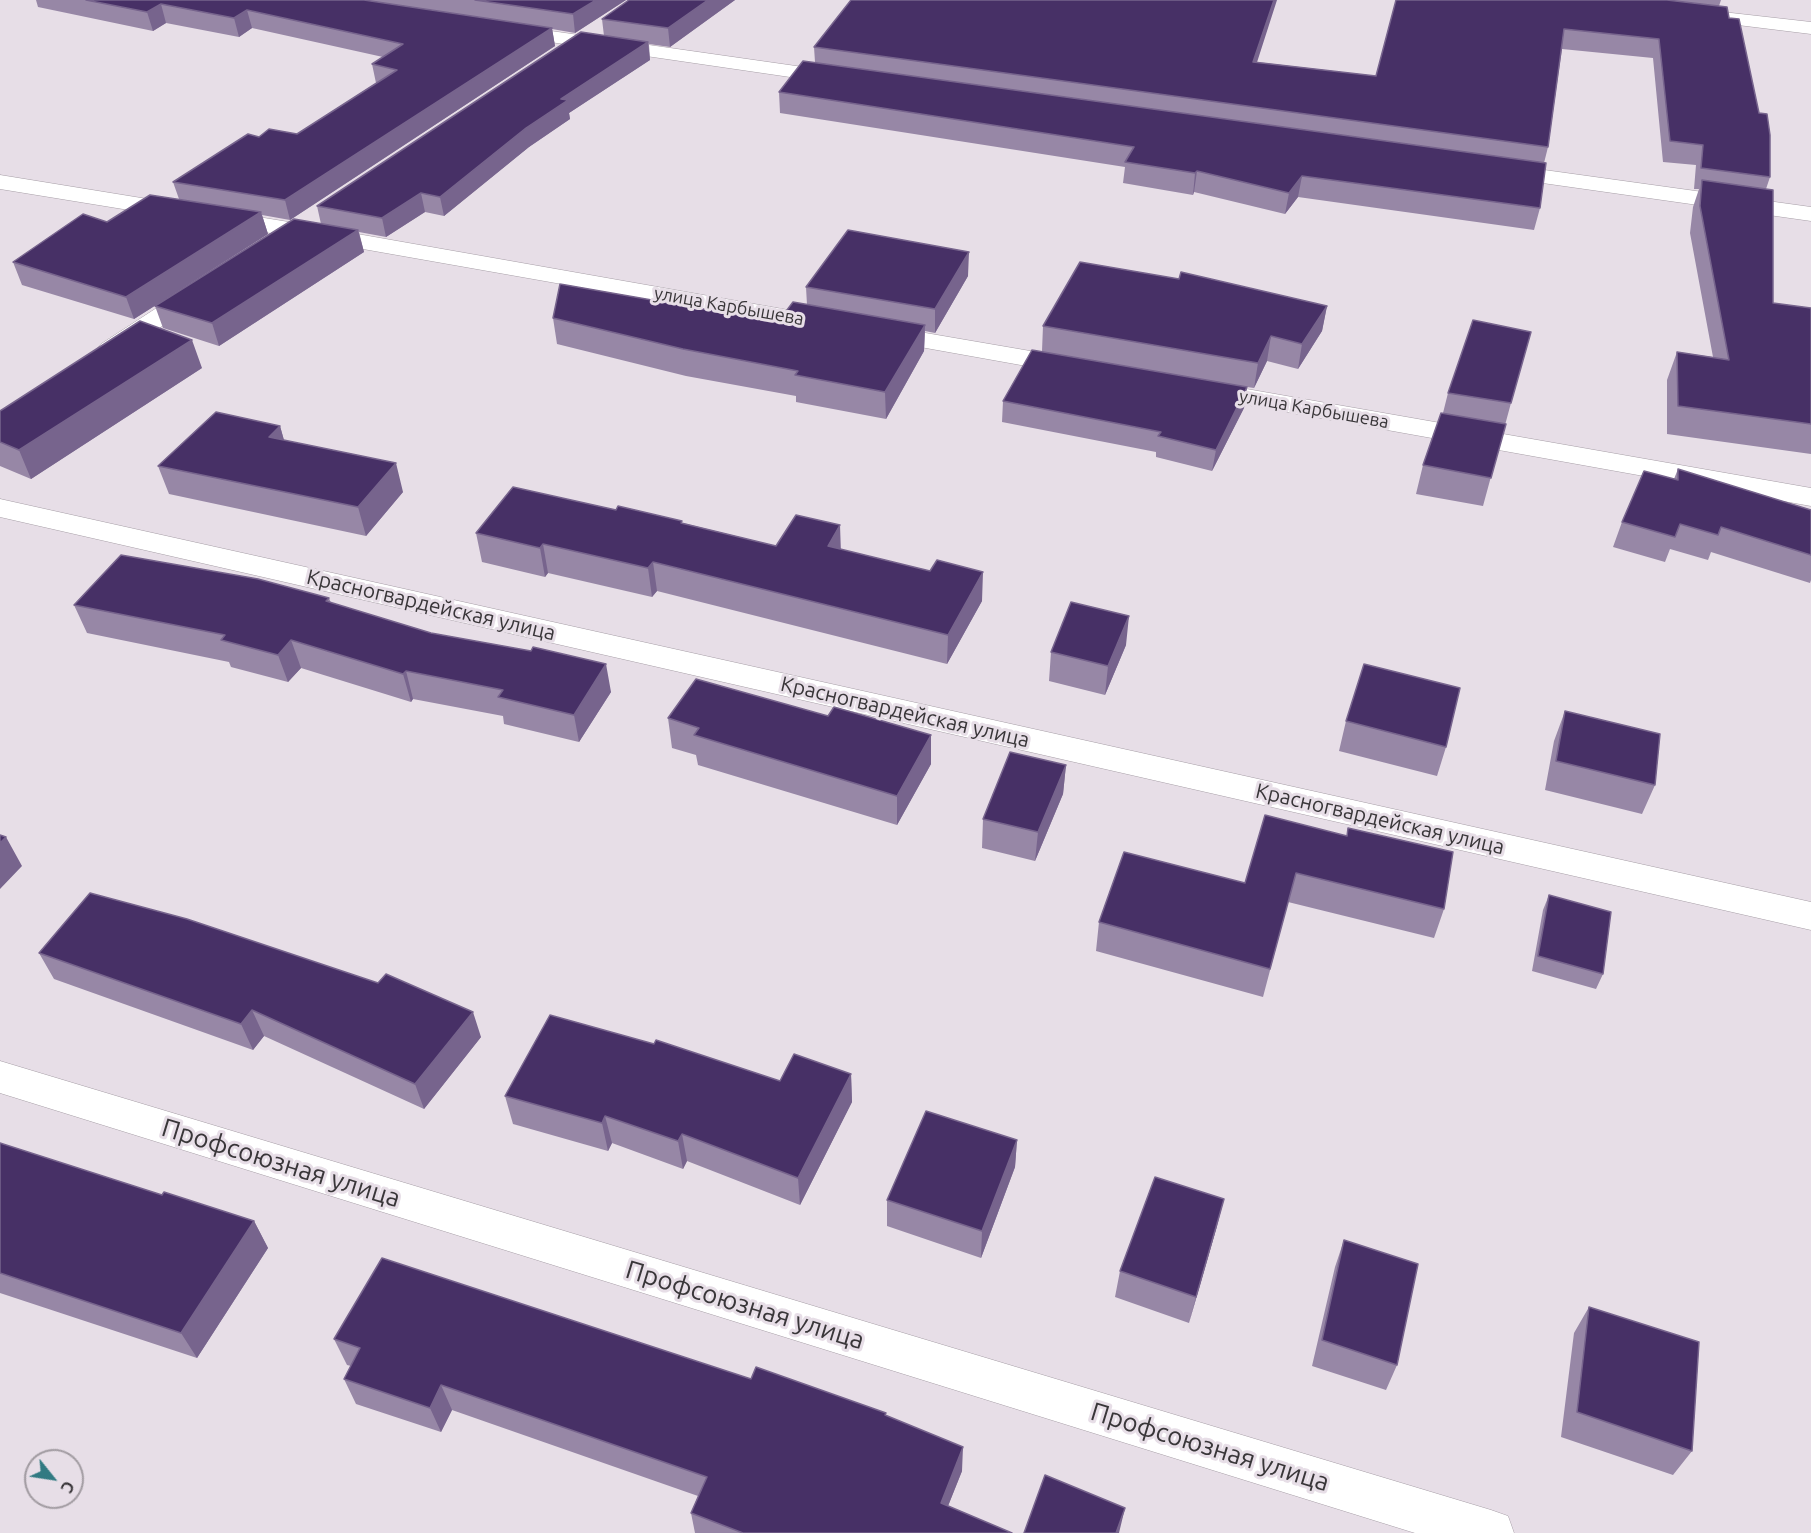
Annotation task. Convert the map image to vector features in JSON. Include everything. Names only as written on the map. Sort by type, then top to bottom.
[{"type":"street","points":[[1672,12],[1811,28]]},
{"type":"street","points":[[550,62],[607,24]]},
{"type":"street","points":[[487,28],[864,82]]},
{"type":"street","points":[[1479,168],[1811,214]]},
{"type":"street","name":"улица Карбышева","points":[[0,182],[295,230],[1094,370]]},
{"type":"street","points":[[265,249],[324,211]]},
{"type":"street","points":[[88,362],[216,280]]},
{"type":"street","name":"улица Карбышева","points":[[1176,385],[1811,497]]},
{"type":"street","name":"Красногвардейская улица","points":[[0,508],[1811,916]]},
{"type":"street","name":"Профсоюзная улица","points":[[0,1077],[1491,1533]]},
{"type":"building","points":[[86,0],[364,0],[552,28],[285,200],[173,182],[248,134],[259,137],[269,129],[297,134],[397,70],[372,64],[403,44],[247,10],[234,18],[161,4],[147,12]]},
{"type":"building","points":[[475,0],[596,0],[573,14]]},
{"type":"building","points":[[629,0],[708,0],[668,28],[602,19]]},
{"type":"building","points":[[851,0],[1274,0],[1253,62],[1376,76],[1396,0],[1667,0],[1727,7],[1729,18],[1739,19],[1759,113],[1767,114],[1770,135],[1770,177],[1701,168],[1703,145],[1670,141],[1659,39],[1564,29],[1548,147],[814,47]]},
{"type":"building","points":[[581,32],[648,42],[561,99],[568,100],[526,128],[440,197],[421,193],[382,218],[317,206]]},
{"type":"building","points":[[803,61],[1546,163],[1540,208],[1302,176],[1289,193],[1197,171],[1195,173],[1125,162],[1134,147],[779,92]]},
{"type":"building","points":[[1702,180],[1773,190],[1773,303],[1811,308],[1811,424],[1678,406],[1677,352],[1729,360],[1700,206]]},
{"type":"building","points":[[150,195],[261,212],[126,297],[13,262],[83,214],[107,222]]},
{"type":"building","points":[[294,219],[358,230],[212,323],[155,306]]},
{"type":"building","points":[[848,230],[969,252],[935,309],[806,287]]},
{"type":"building","points":[[1080,262],[1179,279],[1181,272],[1327,306],[1302,344],[1271,336],[1258,363],[1043,326]]},
{"type":"building","points":[[560,284],[778,322],[793,302],[925,325],[885,392],[795,375],[798,371],[683,349],[553,318]]},
{"type":"building","points":[[1473,320],[1531,332],[1511,403],[1448,393]]},
{"type":"building","points":[[140,321],[192,340],[19,450],[0,442],[0,411]]},
{"type":"building","points":[[1032,350],[1247,387],[1216,450],[1158,436],[1161,432],[1003,401]]},
{"type":"building","points":[[216,412],[280,426],[269,437],[396,463],[358,507],[158,466]]},
{"type":"building","points":[[1441,413],[1506,424],[1491,478],[1423,465]]},
{"type":"building","points":[[1678,469],[1811,510],[1811,555],[1721,527],[1718,535],[1680,524],[1675,537],[1622,522],[1644,471],[1678,480]]},
{"type":"building","points":[[513,487],[616,510],[618,506],[776,546],[796,515],[840,525],[828,546],[930,571],[937,560],[983,572],[948,635],[653,562],[648,568],[543,544],[540,548],[476,533]]},
{"type":"building","points":[[121,555],[258,579],[329,598],[326,601],[431,633],[531,651],[533,647],[606,664],[574,715],[498,697],[503,690],[406,671],[403,674],[291,640],[278,655],[221,640],[225,635],[74,605]]},
{"type":"building","points":[[1071,602],[1129,616],[1108,666],[1051,652]]},
{"type":"building","points":[[1364,664],[1460,688],[1446,747],[1346,721]]},
{"type":"building","points":[[696,679],[828,716],[834,707],[931,735],[897,796],[694,735],[699,728],[668,718]]},
{"type":"building","points":[[1565,711],[1660,734],[1655,785],[1556,761]]},
{"type":"building","points":[[1010,752],[1066,765],[1038,832],[983,819]]},
{"type":"building","points":[[1265,815],[1347,836],[1348,828],[1453,852],[1444,909],[1296,873],[1270,969],[1099,922],[1124,852],[1245,883]]},
{"type":"building","points":[[0,835],[6,837],[0,843]]},
{"type":"building","points":[[90,893],[187,919],[378,983],[386,974],[473,1012],[415,1084],[252,1010],[241,1024],[39,953]]},
{"type":"building","points":[[1549,895],[1611,912],[1603,974],[1538,956]]},
{"type":"building","points":[[550,1015],[654,1044],[656,1040],[780,1081],[794,1054],[851,1074],[798,1178],[682,1134],[678,1141],[605,1116],[602,1123],[505,1096]]},
{"type":"building","points":[[926,1111],[1017,1140],[982,1231],[887,1200]]},
{"type":"building","points":[[0,1143],[162,1195],[164,1192],[254,1221],[181,1333],[0,1273]]},
{"type":"building","points":[[1155,1177],[1224,1199],[1196,1297],[1120,1271]]},
{"type":"building","points":[[1344,1240],[1418,1264],[1397,1365],[1322,1340]]},
{"type":"building","points":[[382,1258],[751,1379],[756,1367],[886,1413],[885,1415],[963,1447],[941,1503],[1012,1533],[743,1533],[691,1513],[707,1477],[441,1385],[430,1408],[344,1379],[360,1348],[334,1339]]},
{"type":"building","points":[[1589,1307],[1699,1342],[1692,1451],[1577,1412]]},
{"type":"building","points":[[1045,1475],[1125,1508],[1116,1533],[1024,1533]]}]
